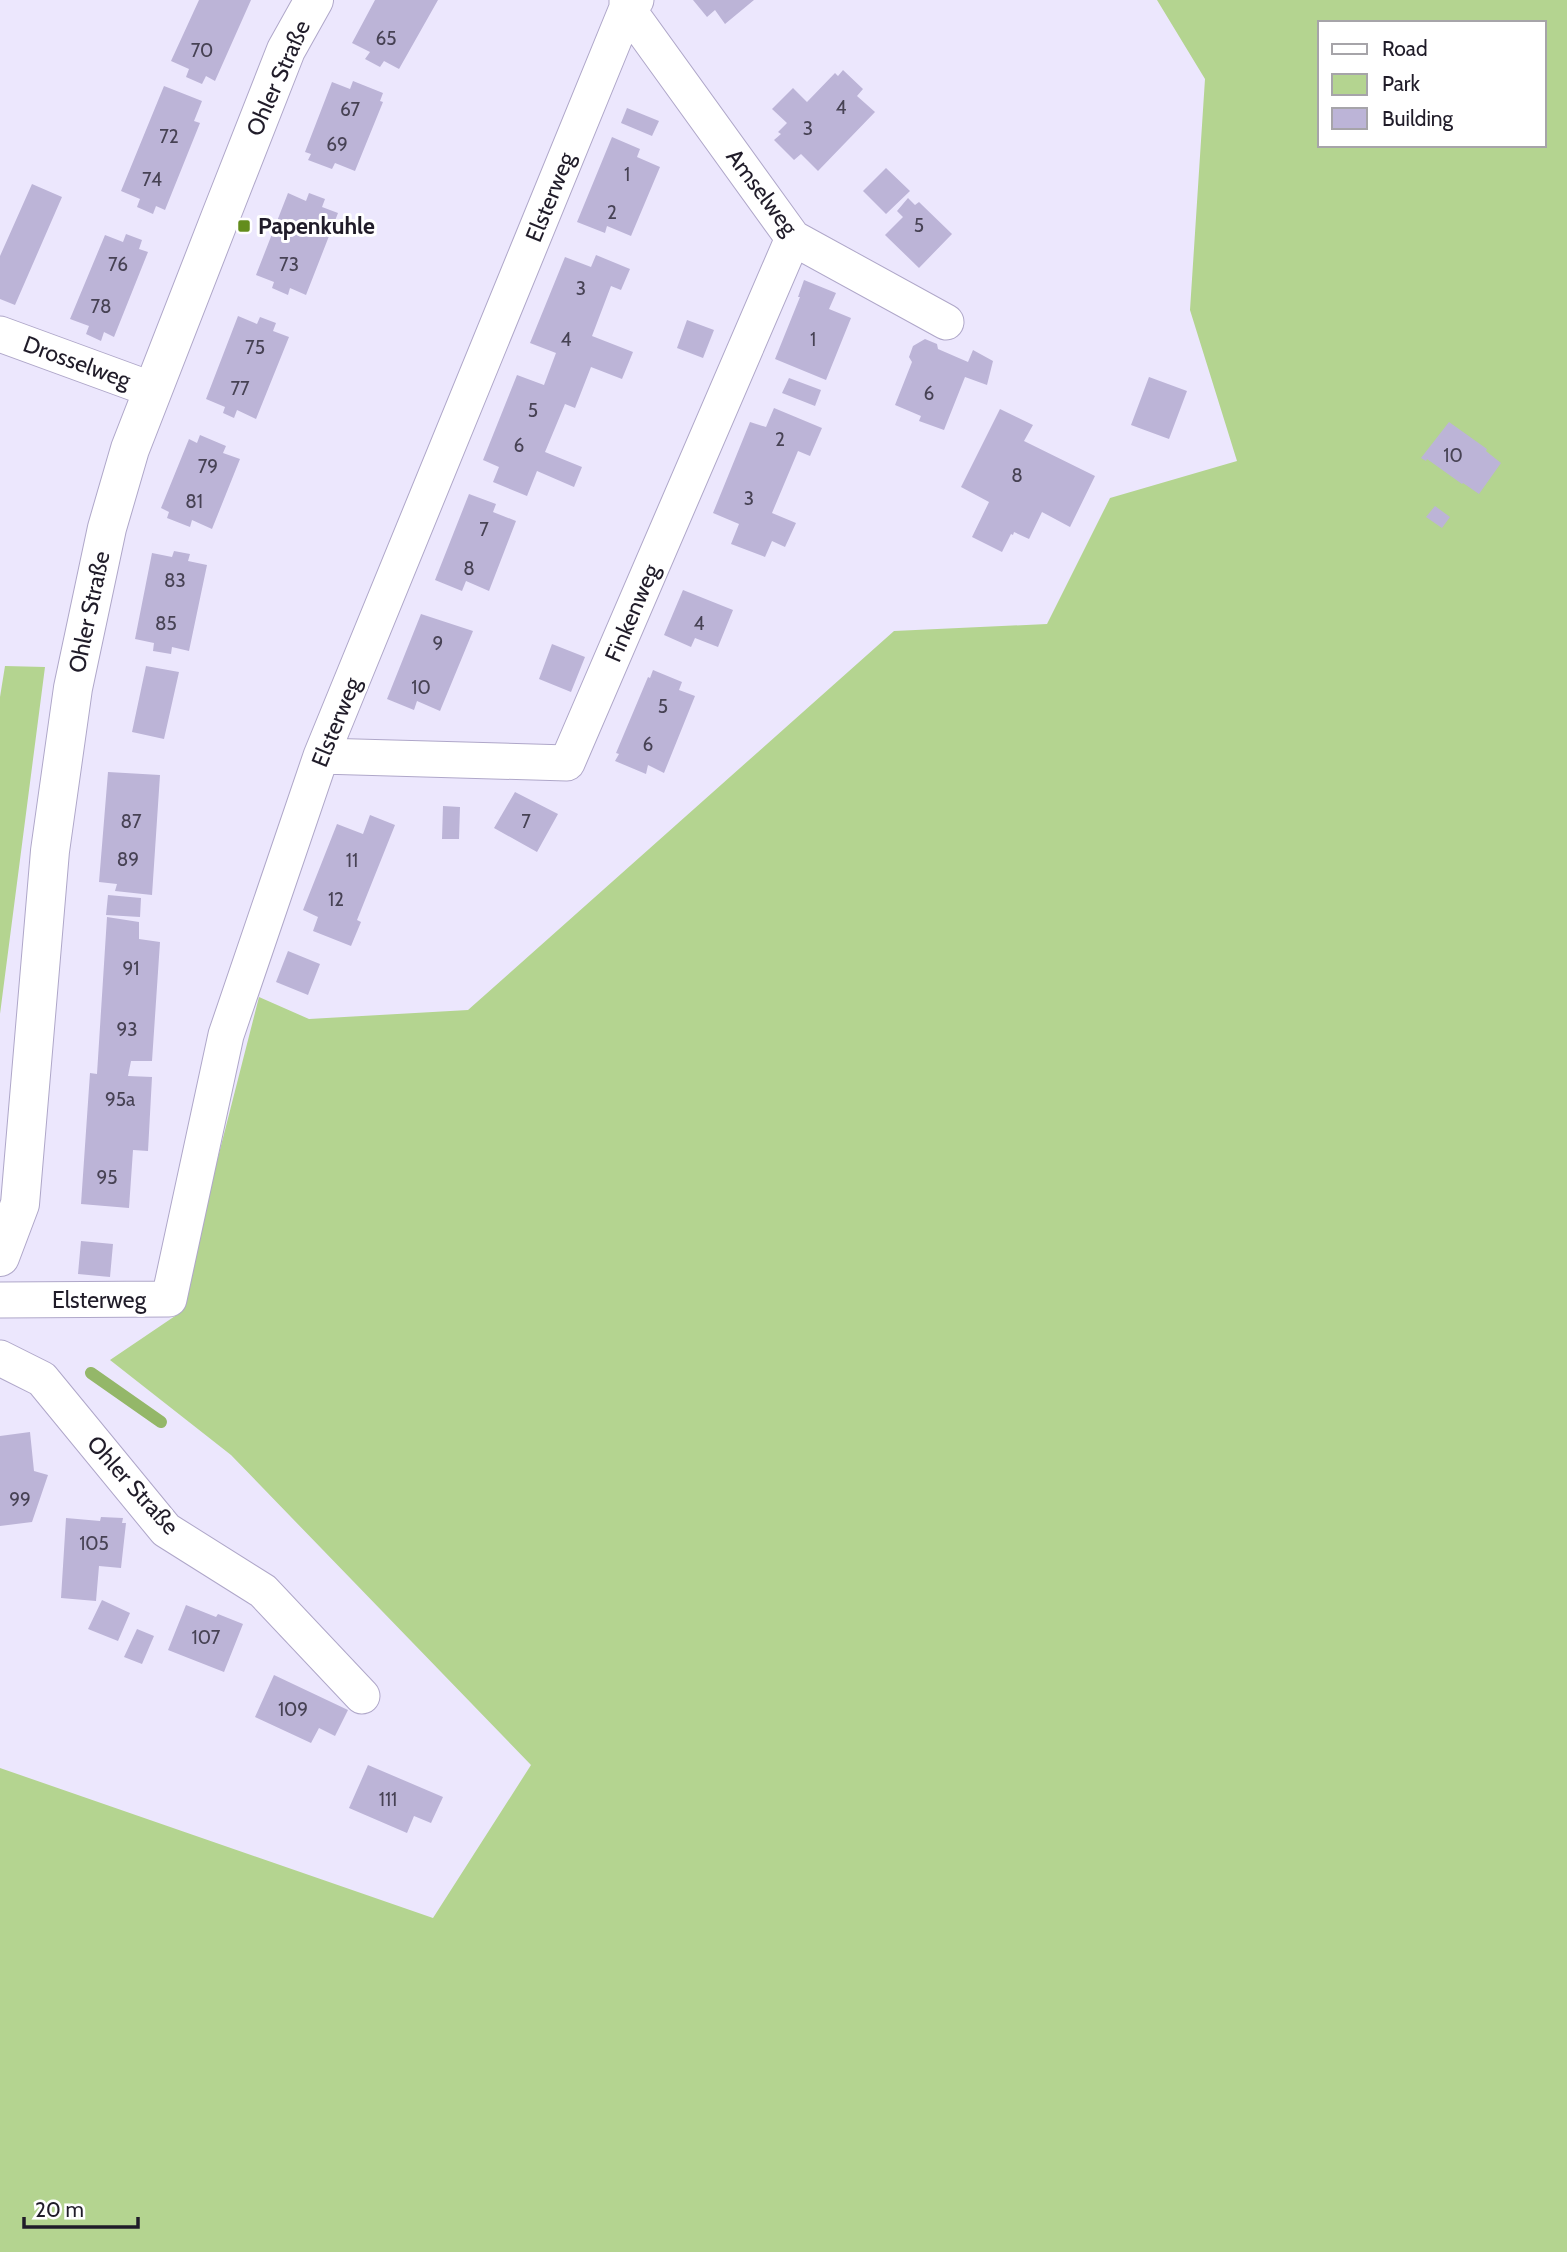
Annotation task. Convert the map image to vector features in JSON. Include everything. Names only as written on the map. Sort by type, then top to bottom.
[{"type":"street","name":"Ohler Straße","points":[[0,1256],[20,1205],[50,851],[74,688],[107,528],[130,449],[286,50],[314,0]]},
{"type":"street","name":"Amselweg","points":[[630,3],[793,238],[946,322]]},
{"type":"street","name":"Elsterweg","points":[[0,1300],[169,1299],[226,1035],[321,756],[630,3]]},
{"type":"street","name":"Finkenweg","points":[[321,756],[567,763],[793,238]]},
{"type":"street","name":"Drosselweg","points":[[0,334],[153,390]]},
{"type":"street","name":"Ohler Straße","points":[[0,1358],[42,1378],[166,1531],[263,1591],[362,1696]]},
{"type":"green space","points":[[1157,0],[1567,0],[1567,2252],[0,2252],[0,1768],[433,1918],[531,1765],[231,1455],[110,1360],[178,1314],[259,997],[309,1019],[468,1010],[894,631],[1047,624],[1110,498],[1237,461],[1190,310],[1205,79]]},
{"type":"green space","points":[[5,666],[45,667],[0,1014],[0,697]]},
{"type":"building","points":[[199,0],[251,0],[215,81],[206,76],[202,84],[186,77],[189,69],[171,61]]},
{"type":"building","points":[[375,0],[438,0],[399,69],[384,61],[380,67],[365,59],[370,52],[352,43]]},
{"type":"building","points":[[693,0],[754,0],[725,24],[715,10],[707,17]]},
{"type":"building","points":[[843,70],[863,89],[857,96],[875,112],[818,171],[801,154],[794,160],[774,140],[787,123],[772,109],[793,88],[807,102],[835,73],[838,76]]},
{"type":"building","points":[[353,81],[383,93],[380,101],[383,102],[355,171],[335,163],[332,169],[308,160],[311,154],[305,152],[332,82],[350,89]]},
{"type":"building","points":[[164,86],[202,101],[194,121],[200,123],[165,210],[156,206],[153,214],[137,207],[140,199],[121,191]]},
{"type":"building","points":[[627,108],[659,121],[652,136],[621,123]]},
{"type":"building","points":[[612,137],[640,149],[637,157],[660,167],[631,236],[607,226],[605,233],[577,222]]},
{"type":"building","points":[[886,168],[910,191],[886,214],[863,191]]},
{"type":"building","points":[[32,184],[62,197],[15,305],[0,299],[0,256]]},
{"type":"building","points":[[288,193],[306,201],[309,193],[325,199],[322,207],[338,213],[306,295],[290,288],[288,295],[272,288],[274,282],[256,275]]},
{"type":"building","points":[[908,198],[915,205],[919,202],[952,234],[919,268],[885,235],[903,217],[897,211]]},
{"type":"building","points":[[126,234],[142,240],[139,249],[148,252],[114,337],[104,332],[101,341],[86,334],[89,326],[70,319],[105,235],[123,242]]},
{"type":"building","points":[[596,255],[630,269],[621,290],[611,286],[592,336],[633,352],[622,379],[591,367],[575,408],[565,404],[545,452],[582,467],[574,487],[537,471],[527,496],[493,482],[499,467],[483,460],[517,375],[544,385],[556,353],[530,343],[565,257],[591,267]]},
{"type":"building","points":[[804,280],[836,293],[829,309],[851,318],[826,380],[775,359],[800,297]]},
{"type":"building","points":[[238,316],[257,324],[260,317],[276,323],[273,331],[289,337],[256,419],[237,410],[234,418],[223,413],[225,407],[206,399]]},
{"type":"building","points":[[687,320],[714,330],[703,358],[677,348]]},
{"type":"building","points":[[925,339],[937,344],[938,349],[968,362],[973,350],[993,361],[987,385],[965,377],[944,430],[919,421],[921,416],[895,405],[912,362],[909,357],[913,346]]},
{"type":"building","points":[[1149,377],[1187,391],[1169,439],[1131,425]]},
{"type":"building","points":[[789,378],[821,390],[815,406],[782,393]]},
{"type":"building","points":[[774,408],[822,428],[810,456],[798,451],[772,513],[796,523],[785,547],[772,541],[765,557],[731,544],[739,524],[713,513],[750,422],[766,427]]},
{"type":"building","points":[[1000,409],[1033,425],[1024,441],[1095,476],[1070,527],[1042,512],[1029,539],[1014,532],[1002,552],[972,537],[989,502],[961,487]]},
{"type":"building","points":[[1449,422],[1487,449],[1486,451],[1501,463],[1479,494],[1427,459],[1426,461],[1421,458]]},
{"type":"building","points":[[200,435],[226,446],[223,453],[240,459],[212,529],[192,520],[190,527],[167,518],[169,512],[161,508],[189,439],[197,443]]},
{"type":"building","points":[[469,494],[496,504],[493,512],[516,521],[489,591],[466,581],[462,591],[435,580]]},
{"type":"building","points":[[1435,506],[1450,517],[1442,528],[1426,517]]},
{"type":"building","points":[[174,551],[190,554],[188,561],[207,565],[189,651],[172,647],[171,654],[153,651],[154,643],[135,639],[152,553],[172,557]]},
{"type":"building","points":[[683,590],[733,610],[718,647],[695,638],[691,647],[664,635]]},
{"type":"building","points":[[421,614],[473,631],[440,711],[417,701],[414,710],[387,699]]},
{"type":"building","points":[[552,644],[585,657],[571,692],[539,679]]},
{"type":"building","points":[[146,666],[179,672],[164,739],[132,732]]},
{"type":"building","points":[[653,670],[682,682],[679,690],[695,696],[664,773],[648,765],[646,774],[615,761],[619,754],[616,753]]},
{"type":"building","points":[[108,772],[160,775],[152,895],[115,891],[117,884],[99,882]]},
{"type":"building","points":[[515,792],[558,814],[537,852],[494,828]]},
{"type":"building","points":[[443,806],[460,807],[459,839],[442,839]]},
{"type":"building","points":[[370,815],[395,825],[357,920],[361,922],[351,946],[313,931],[318,917],[303,910],[337,824],[363,834]]},
{"type":"building","points":[[108,895],[141,898],[140,917],[106,915]]},
{"type":"building","points":[[107,917],[139,922],[139,939],[160,942],[152,1061],[131,1061],[128,1076],[152,1077],[148,1151],[133,1150],[129,1208],[81,1204],[90,1073],[97,1074]]},
{"type":"building","points":[[288,951],[320,964],[308,995],[276,982]]},
{"type":"building","points":[[81,1241],[113,1244],[110,1277],[78,1274]]},
{"type":"building","points":[[30,1432],[34,1471],[48,1475],[32,1522],[0,1526],[0,1436]]},
{"type":"building","points":[[101,1517],[123,1518],[122,1523],[126,1523],[121,1568],[99,1566],[96,1601],[61,1598],[66,1518],[100,1521]]},
{"type":"building","points":[[102,1600],[130,1613],[118,1641],[88,1629]]},
{"type":"building","points":[[186,1605],[243,1624],[224,1672],[168,1650]]},
{"type":"building","points":[[137,1629],[154,1636],[142,1664],[124,1657]]},
{"type":"building","points":[[274,1675],[348,1710],[335,1736],[319,1728],[311,1743],[255,1717]]},
{"type":"building","points":[[368,1765],[443,1797],[431,1823],[414,1816],[407,1833],[349,1808]]},
{"type":"waterway","points":[[91,1373],[161,1422]]},
{"type":"place","name":"Papenkuhle","points":[[244,226]]}]
